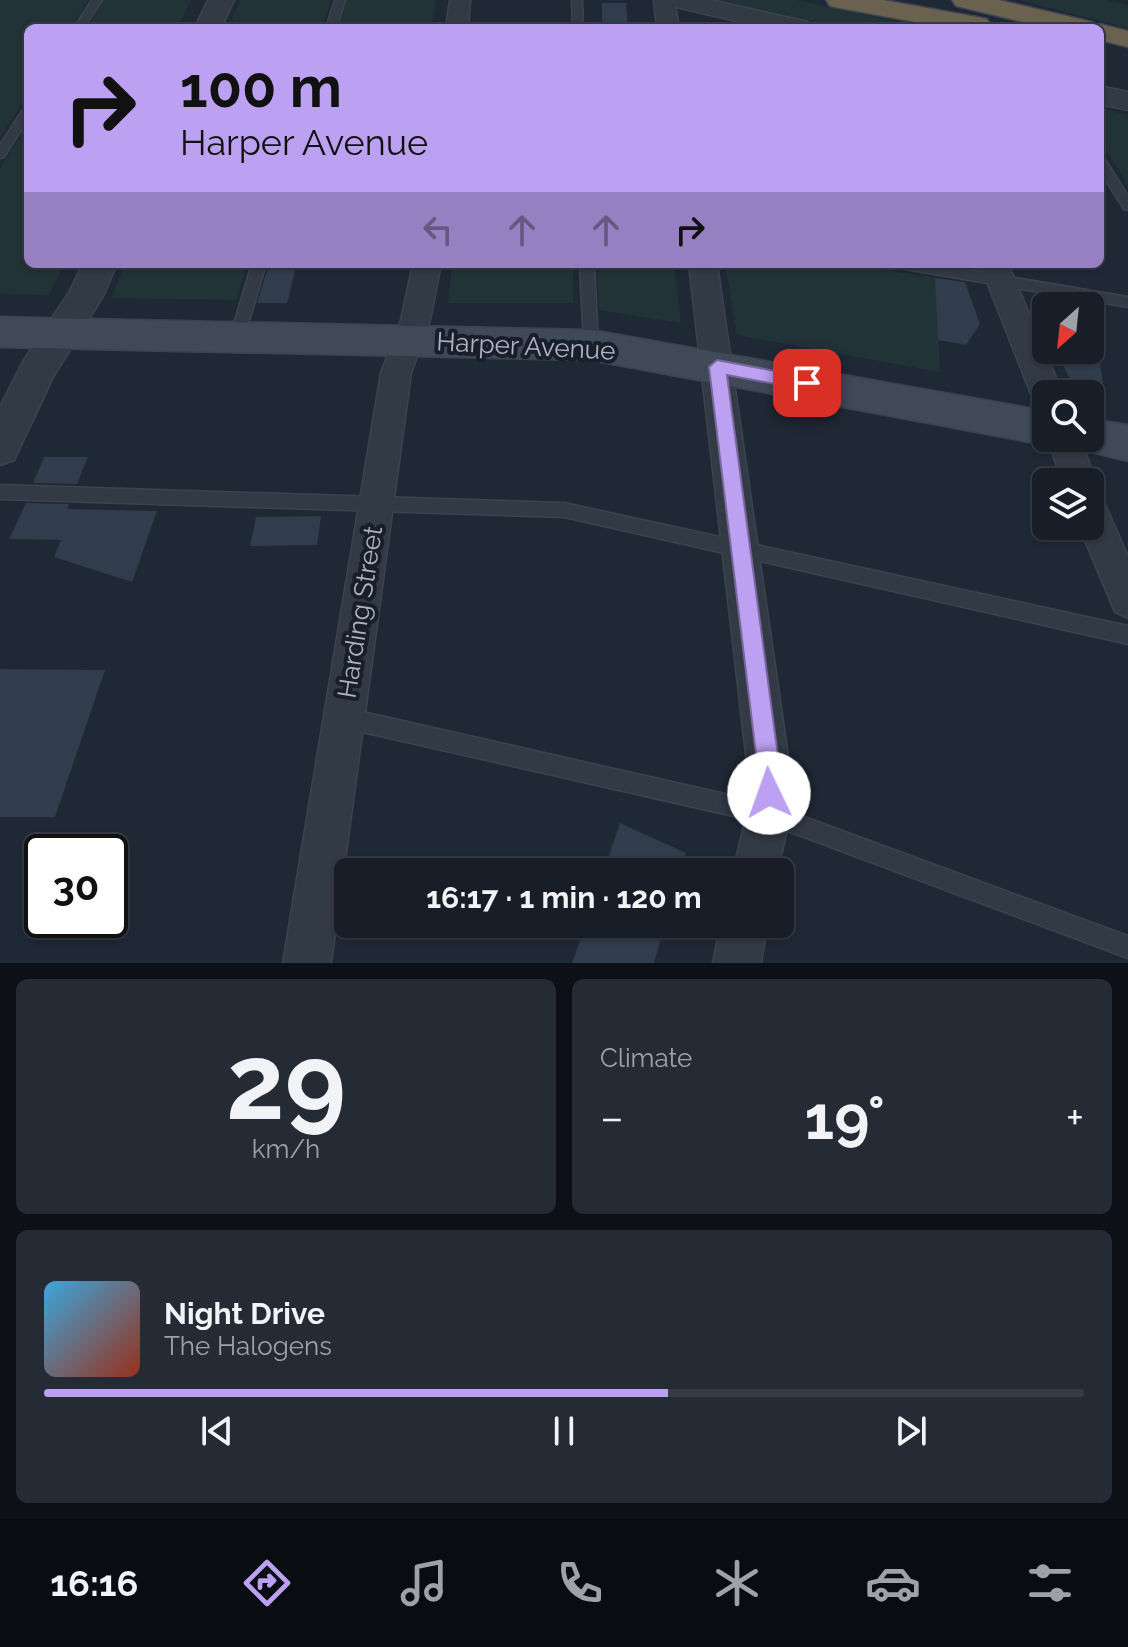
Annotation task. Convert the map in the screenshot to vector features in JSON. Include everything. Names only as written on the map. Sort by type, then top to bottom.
[{"type":"highway","points":[[839,0],[984,18],[1048,20]]},
{"type":"highway","points":[[877,0],[984,18]]},
{"type":"highway","points":[[965,0],[1065,24]]},
{"type":"highway","points":[[1104,33],[1128,39]]},
{"type":"highway","points":[[1104,55],[1128,60]]},
{"type":"main road","name":"Harper Avenue","points":[[0,332],[591,345],[1032,425]]},
{"type":"main road","points":[[1104,439],[1128,443]]},
{"type":"street","points":[[210,24],[221,0]]},
{"type":"street","points":[[457,24],[460,0]]},
{"type":"street","points":[[664,0],[667,24]]},
{"type":"street","points":[[677,0],[750,22]]},
{"type":"street","points":[[1104,96],[1128,101]]},
{"type":"street","points":[[0,448],[37,371],[85,296],[98,268]]},
{"type":"street","name":"Harding Street","points":[[316,959],[344,717],[396,373],[411,340],[426,268]]},
{"type":"street","points":[[704,268],[769,771],[769,814],[758,858]]},
{"type":"street","points":[[997,272],[1041,380]]},
{"type":"street","points":[[1103,540],[1128,600]]},
{"type":"street","points":[[737,963],[741,938]]},
{"type":"lane","points":[[82,24],[97,0]]},
{"type":"lane","points":[[332,24],[340,0]]},
{"type":"lane","points":[[577,0],[578,24]]},
{"type":"lane","points":[[0,154],[24,116]]},
{"type":"lane","points":[[1104,167],[1128,206]]},
{"type":"lane","points":[[237,337],[258,268]]},
{"type":"lane","points":[[587,268],[591,345]]},
{"type":"lane","points":[[951,268],[997,272],[1128,302]]},
{"type":"lane","points":[[0,492],[564,510],[1128,635]]},
{"type":"lane","points":[[344,717],[769,814],[1128,947]]},
{"type":"shaded area","points":[[0,0],[89,0],[74,24],[24,24],[24,100],[0,138]]},
{"type":"shaded area","points":[[104,0],[191,0],[180,24],[89,24]]},
{"type":"shaded area","points":[[240,0],[331,0],[323,24],[230,24]]},
{"type":"shaded area","points":[[346,0],[436,0],[432,24],[338,24]]},
{"type":"shaded area","points":[[704,0],[796,0],[907,24],[813,24]]},
{"type":"shaded area","points":[[1019,0],[1106,0],[1128,5],[1128,28]]},
{"type":"shaded area","points":[[1104,109],[1128,115],[1128,186],[1104,147]]},
{"type":"shaded area","points":[[24,130],[24,268],[62,268],[49,295],[0,294],[0,169]]},
{"type":"shaded area","points":[[124,268],[246,268],[236,300],[111,298]]},
{"type":"shaded area","points":[[452,268],[573,268],[573,303],[448,303]]},
{"type":"shaded area","points":[[597,268],[674,268],[681,323],[599,310]]},
{"type":"shaded area","points":[[726,268],[873,268],[936,278],[940,372],[737,335]]},
{"type":"building","points":[[602,3],[626,3],[628,24],[602,24]]},
{"type":"building","points":[[268,268],[296,268],[287,303],[257,303]]},
{"type":"building","points":[[935,278],[965,282],[980,324],[966,345],[938,340]]},
{"type":"building","points":[[1063,364],[1100,364],[1103,380],[1070,380]]},
{"type":"building","points":[[44,457],[88,457],[77,484],[33,483]]},
{"type":"building","points":[[26,503],[69,504],[67,509],[157,511],[132,582],[54,557],[61,540],[9,539]]},
{"type":"building","points":[[321,516],[317,545],[250,546],[256,517]]},
{"type":"building","points":[[0,669],[105,670],[55,817],[0,817]]},
{"type":"building","points":[[620,823],[686,853],[684,858],[608,858]]},
{"type":"building","points":[[581,938],[661,938],[654,963],[572,963]]},
{"type":"route","points":[[769,793],[769,771],[717,367],[807,383]]}]
